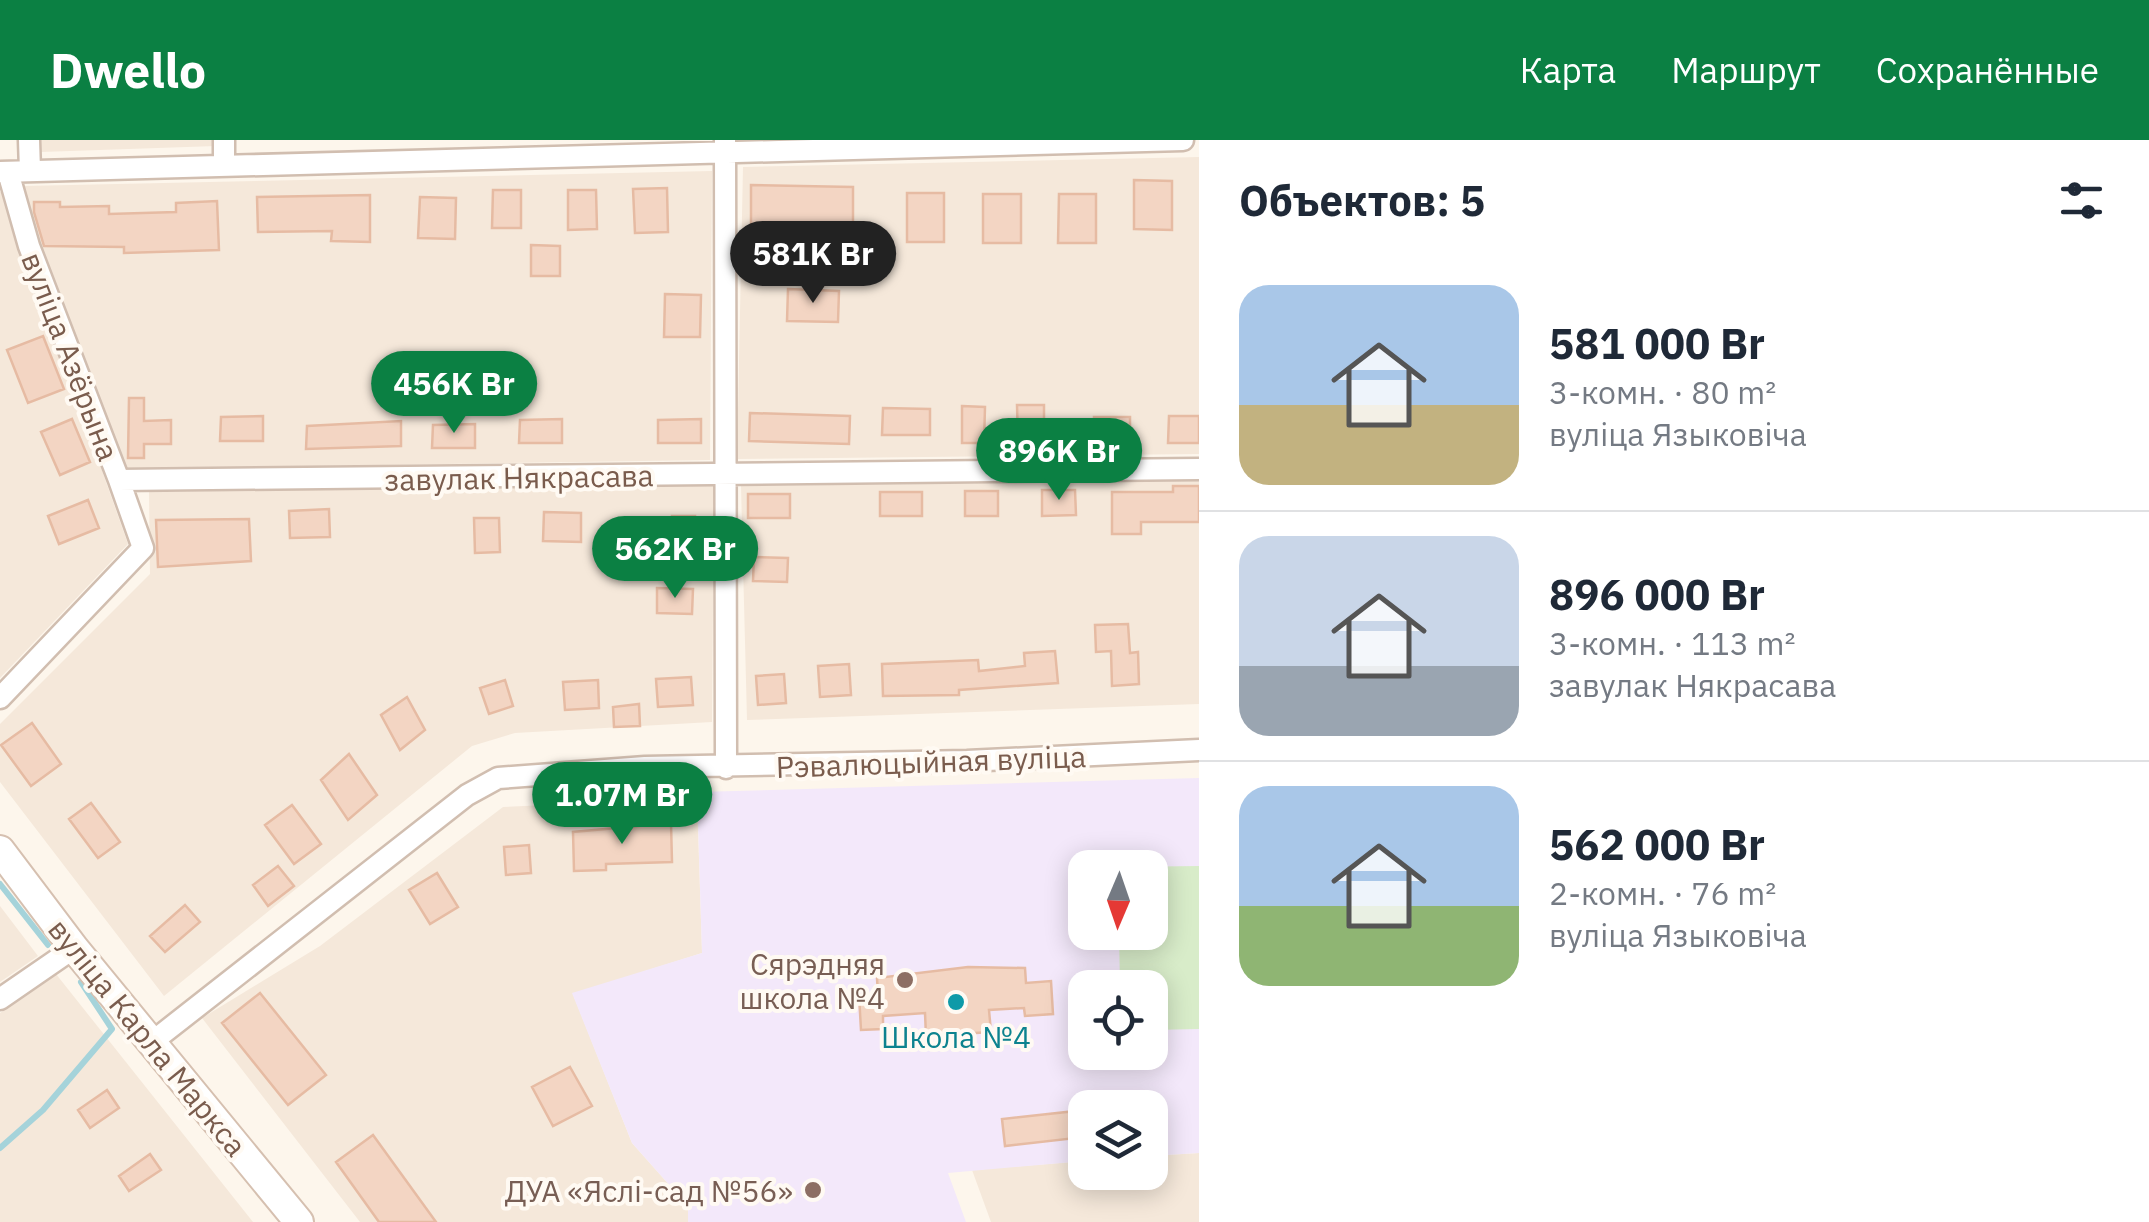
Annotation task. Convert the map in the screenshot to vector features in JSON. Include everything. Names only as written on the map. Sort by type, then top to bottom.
[{"type":"main road","name":"вуліца Карла Маркса","points":[[0,850],[74,948],[298,1222]]},
{"type":"street","name":"вуліца Азёрына","points":[[30,140],[13,172],[28,246],[119,480]]},
{"type":"street","points":[[224,140],[224,164]]},
{"type":"street","points":[[13,172],[725,145],[1183,140]]},
{"type":"street","points":[[725,145],[722,474],[726,768]]},
{"type":"street","name":"завулак Някрасава","points":[[119,480],[1199,469]]},
{"type":"street","points":[[0,698],[143,548],[119,480]]},
{"type":"street","name":"Рэвалюцыйная вуліца","points":[[152,1042],[467,795],[498,778],[645,766],[726,768],[1199,750]]},
{"type":"street","points":[[0,999],[74,948]]},
{"type":"shaded area","points":[[40,140],[216,140],[216,146],[41,152]]},
{"type":"shaded area","points":[[1199,157],[1199,454],[737,459],[743,167]]},
{"type":"shaded area","points":[[712,171],[710,460],[123,469],[32,248],[24,186]]},
{"type":"shaded area","points":[[3,191],[128,544],[0,678],[0,192]]},
{"type":"shaded area","points":[[1199,481],[1199,704],[747,720],[741,486]]},
{"type":"shaded area","points":[[714,483],[712,722],[515,733],[472,746],[164,996],[0,782],[0,724],[150,574],[149,492]]},
{"type":"shaded area","name":"Сярэдняя школа №4","points":[[1199,778],[1199,1153],[1168,1155],[1168,1090],[1068,1090],[1068,1162],[948,1173],[966,1222],[688,1222],[688,1206],[632,1143],[572,993],[702,953],[697,792]]},
{"type":"shaded area","points":[[697,798],[702,953],[573,994],[632,1143],[688,1206],[688,1222],[360,1222],[202,1018],[320,946],[503,807]]},
{"type":"shaded area","points":[[0,906],[38,956],[0,982]]},
{"type":"shaded area","points":[[56,974],[253,1222],[0,1222],[0,1013]]},
{"type":"shaded area","points":[[1199,1153],[1199,1222],[991,1222],[972,1170],[1068,1162],[1068,1190],[1168,1190],[1168,1155]]},
{"type":"green space","points":[[1168,866],[1199,866],[1199,1029],[1168,1030],[1168,970],[1120,970],[1119,950],[1168,950]]},
{"type":"building","points":[[1134,180],[1172,181],[1172,230],[1134,229]]},
{"type":"building","points":[[751,185],[853,187],[853,236],[751,234]]},
{"type":"building","points":[[667,188],[668,232],[635,233],[633,189]]},
{"type":"building","points":[[493,190],[521,190],[521,228],[492,228]]},
{"type":"building","points":[[568,190],[596,190],[597,229],[568,230]]},
{"type":"building","points":[[907,193],[944,193],[944,242],[907,242]]},
{"type":"building","points":[[983,194],[1021,194],[1021,243],[983,243]]},
{"type":"building","points":[[1059,194],[1096,194],[1096,243],[1058,243]]},
{"type":"building","points":[[370,195],[370,242],[331,241],[332,231],[258,232],[257,197]]},
{"type":"building","points":[[420,197],[456,198],[455,239],[418,238]]},
{"type":"building","points":[[217,201],[219,250],[124,253],[124,247],[44,246],[34,212],[34,202],[60,202],[60,207],[109,206],[109,214],[176,212],[176,203]]},
{"type":"building","points":[[531,245],[560,246],[560,276],[531,276]]},
{"type":"building","points":[[788,289],[839,291],[838,322],[787,321]]},
{"type":"building","points":[[665,294],[701,295],[700,337],[664,337]]},
{"type":"building","points":[[43,336],[64,389],[28,403],[7,350]]},
{"type":"building","points":[[129,398],[144,398],[144,421],[171,420],[171,444],[144,444],[144,458],[128,458]]},
{"type":"building","points":[[1017,405],[1044,405],[1044,442],[1018,442]]},
{"type":"building","points":[[962,406],[985,407],[984,443],[962,443]]},
{"type":"building","points":[[883,408],[930,409],[930,435],[882,435]]},
{"type":"building","points":[[750,413],[850,416],[849,444],[749,441]]},
{"type":"building","points":[[263,416],[263,441],[220,441],[221,417]]},
{"type":"building","points":[[1169,416],[1199,416],[1199,443],[1168,443]]},
{"type":"building","points":[[1094,417],[1130,417],[1130,441],[1094,440]]},
{"type":"building","points":[[72,419],[90,462],[60,475],[41,432]]},
{"type":"building","points":[[562,419],[562,443],[519,443],[520,420]]},
{"type":"building","points":[[701,419],[701,443],[658,443],[658,420]]},
{"type":"building","points":[[401,421],[401,446],[306,449],[307,426]]},
{"type":"building","points":[[475,424],[475,448],[432,448],[433,425]]},
{"type":"building","points":[[1173,486],[1199,486],[1199,522],[1141,522],[1141,534],[1112,534],[1112,492],[1173,492]]},
{"type":"building","points":[[1042,490],[1075,490],[1076,515],[1042,516]]},
{"type":"building","points":[[965,491],[998,491],[998,516],[965,516]]},
{"type":"building","points":[[880,492],[922,492],[922,516],[880,516]]},
{"type":"building","points":[[748,494],[790,494],[790,518],[748,518]]},
{"type":"building","points":[[88,500],[99,528],[59,544],[48,516]]},
{"type":"building","points":[[329,509],[330,537],[290,538],[289,511]]},
{"type":"building","points":[[544,512],[581,513],[581,542],[543,541]]},
{"type":"building","points":[[672,516],[695,516],[694,546],[671,545]]},
{"type":"building","points":[[474,518],[499,518],[500,552],[475,553]]},
{"type":"building","points":[[249,519],[251,561],[158,567],[156,520]]},
{"type":"building","points":[[754,557],[788,558],[787,582],[753,581]]},
{"type":"building","points":[[657,588],[693,589],[692,614],[657,613]]},
{"type":"building","points":[[1128,624],[1130,653],[1138,652],[1139,684],[1112,686],[1111,651],[1096,652],[1095,625]]},
{"type":"building","points":[[1055,651],[1058,683],[959,690],[959,695],[883,696],[882,664],[978,660],[979,671],[1025,666],[1024,653]]},
{"type":"building","points":[[849,664],[851,695],[820,697],[818,666]]},
{"type":"building","points":[[784,674],[786,703],[758,705],[756,676]]},
{"type":"building","points":[[691,677],[693,705],[658,707],[656,679]]},
{"type":"building","points":[[505,680],[513,706],[489,714],[480,688]]},
{"type":"building","points":[[598,680],[599,708],[565,710],[563,682]]},
{"type":"building","points":[[407,697],[425,730],[400,750],[381,715]]},
{"type":"building","points":[[639,704],[640,726],[614,727],[613,707]]},
{"type":"building","points":[[32,723],[61,764],[31,786],[1,745]]},
{"type":"building","points":[[349,754],[377,795],[348,820],[321,780]]},
{"type":"building","points":[[91,803],[120,842],[98,858],[69,819]]},
{"type":"building","points":[[292,805],[321,844],[294,864],[265,825]]},
{"type":"building","points":[[671,823],[672,862],[606,864],[606,870],[574,871],[573,832]]},
{"type":"building","points":[[529,845],[531,873],[506,875],[504,847]]},
{"type":"building","points":[[278,866],[294,886],[268,906],[253,885]]},
{"type":"building","points":[[437,873],[458,907],[430,924],[409,890]]},
{"type":"building","points":[[185,905],[200,922],[165,952],[150,936]]},
{"type":"building","name":"Школа №4","points":[[968,967],[1025,968],[1026,983],[1051,981],[1053,1014],[1025,1016],[1024,1008],[989,1010],[991,1032],[926,1036],[925,1013],[883,1016],[883,1029],[861,1030],[859,995],[878,994],[877,978]]},
{"type":"building","points":[[260,993],[326,1075],[288,1105],[222,1023]]},
{"type":"building","points":[[570,1067],[592,1106],[553,1126],[532,1087]]},
{"type":"building","points":[[107,1090],[119,1108],[90,1128],[78,1110]]},
{"type":"building","points":[[1068,1112],[1068,1139],[1005,1146],[1002,1119]]},
{"type":"building","points":[[373,1135],[436,1222],[379,1222],[336,1162]]},
{"type":"building","points":[[150,1154],[161,1170],[129,1191],[119,1176]]},
{"type":"waterway","points":[[0,884],[48,945]]},
{"type":"waterway","points":[[0,1148],[43,1110],[112,1029],[81,982]]},
{"type":"place","name":"Сярэдняя школа №4","points":[[905,980]]},
{"type":"place","name":"Школа №4","points":[[956,1002]]},
{"type":"place","name":"ДУА «Яслі-сад №56»","points":[[813,1190]]}]
